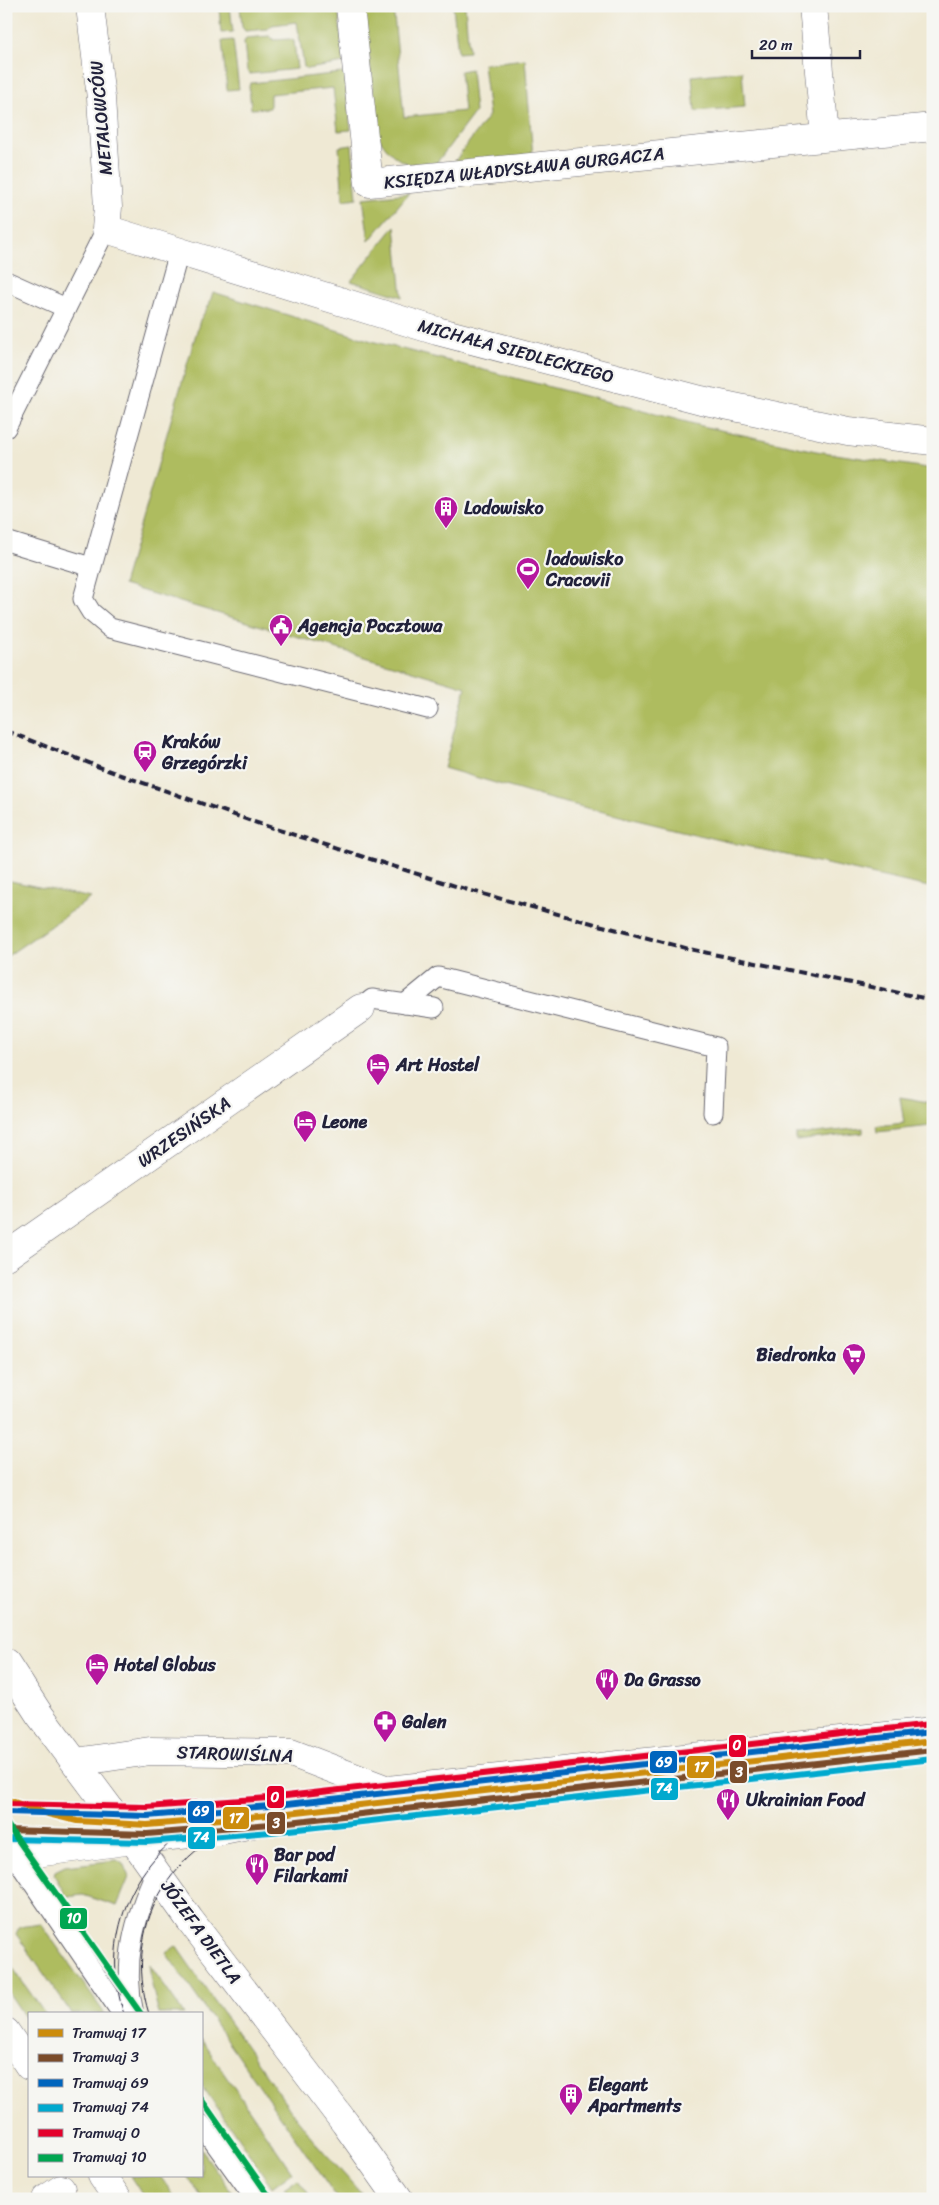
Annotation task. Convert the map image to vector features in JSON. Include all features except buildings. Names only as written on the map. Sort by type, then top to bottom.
[{"type":"street","name":"METALOWCÓW","points":[[90,6],[101,98],[108,207],[106,229]]},
{"type":"street","name":"KSIĘDZA WŁADYSŁAWA GURGACZA","points":[[350,6],[369,183],[933,127]]},
{"type":"street","points":[[813,6],[825,137]]},
{"type":"street","name":"MICHAŁA SIEDLECKIEGO","points":[[106,229],[437,331],[701,400],[848,431],[933,442]]},
{"type":"street","name":"WRZESIŃSKA","points":[[6,1256],[361,1008]]},
{"type":"street","name":"JÓZEFA DIETLA","points":[[6,1663],[39,1714],[156,1871],[190,1920],[345,2123],[399,2199]]},
{"type":"street","name":"STAROWIŚLNA","points":[[9,1852],[226,1830],[273,1820],[388,1790],[933,1731]]},
{"type":"street","name":"STAROWIŚLNA","points":[[76,1762],[150,1752],[291,1753],[388,1790]]},
{"type":"street","points":[[6,2032],[28,2065]]},
{"type":"street","points":[[103,2178],[118,2199]]},
{"type":"lane","points":[[6,428],[106,229]]},
{"type":"lane","points":[[179,252],[91,567],[84,599],[91,612],[110,628],[428,709]]},
{"type":"lane","points":[[6,281],[66,308]]},
{"type":"lane","points":[[6,541],[91,567]]},
{"type":"lane","points":[[405,1004],[438,977],[716,1047],[713,1113]]},
{"type":"lane","points":[[361,1008],[372,999],[434,1008]]},
{"type":"lane","points":[[9,1852],[121,2012]]},
{"type":"lane","points":[[134,2012],[129,1973],[134,1928],[156,1871]]},
{"type":"lane","points":[[202,2125],[255,2199]]},
{"type":"green space","points":[[219,6],[230,6],[233,32],[221,33]]},
{"type":"green space","points":[[240,6],[338,6],[344,63],[307,69],[304,67],[297,22],[272,25],[268,29],[245,31],[242,27]]},
{"type":"green space","points":[[363,6],[393,6],[404,117],[464,111],[460,71],[471,69],[475,112],[435,165],[416,165],[401,161],[389,151],[378,136]]},
{"type":"green space","points":[[453,6],[465,6],[469,52],[458,53]]},
{"type":"green space","points":[[270,36],[274,40],[290,39],[294,41],[297,69],[250,74],[247,71],[244,42],[246,38]]},
{"type":"green space","points":[[233,40],[239,89],[227,90],[222,41]]},
{"type":"green space","points":[[525,59],[533,157],[452,165],[489,115],[483,64]]},
{"type":"green space","points":[[742,71],[745,107],[695,111],[692,76]]},
{"type":"green space","points":[[342,73],[345,76],[351,130],[338,131],[333,88],[270,94],[270,108],[251,109],[249,86],[251,83]]},
{"type":"green space","points":[[352,145],[357,198],[343,200],[339,147]]},
{"type":"green space","points":[[409,193],[369,241],[363,198]]},
{"type":"green space","points":[[395,226],[402,297],[351,281]]},
{"type":"green space","name":"lodowisko Cracovii","points":[[213,292],[375,342],[702,426],[816,451],[933,469],[933,888],[715,839],[550,799],[444,768],[466,687],[123,585],[200,320],[209,305]]},
{"type":"green space","points":[[6,880],[91,898],[6,957]]},
{"type":"green space","points":[[900,1097],[933,1103],[933,1124],[931,1126],[877,1132],[876,1126],[904,1123]]},
{"type":"green space","points":[[863,1128],[863,1133],[796,1141],[796,1135]]},
{"type":"green space","points":[[117,1860],[123,1864],[129,1877],[117,1906],[83,1895],[67,1897],[54,1875],[55,1871],[65,1866]]},
{"type":"green space","points":[[41,1924],[104,2012],[71,2012],[16,1934],[19,1927]]},
{"type":"green space","points":[[176,1946],[295,2116],[366,2199],[338,2199],[166,1953]]},
{"type":"green space","points":[[6,1958],[44,2012],[28,2012],[28,2022],[6,1989]]},
{"type":"green space","points":[[149,1964],[183,2012],[158,2012]]},
{"type":"green space","points":[[202,2040],[292,2172],[272,2187],[202,2085]]},
{"type":"green space","points":[[202,2150],[237,2199],[203,2199],[188,2178],[202,2178]]},
{"type":"green space","points":[[131,2178],[161,2178],[176,2199],[145,2199]]},
{"type":"green space","points":[[298,2179],[312,2199],[291,2199],[284,2189]]},
{"type":"tram line","name":"0","points":[[6,1804],[147,1807],[268,1798],[931,1724]]},
{"type":"tram line","name":"69","points":[[6,1812],[147,1816],[269,1806],[932,1732]]},
{"type":"tram line","name":"17","points":[[6,1799],[48,1814],[77,1821],[147,1825],[270,1815],[933,1741]]},
{"type":"tram line","name":"3","points":[[6,1830],[147,1834],[271,1824],[933,1750]]},
{"type":"tram line","name":"74","points":[[6,1839],[147,1842],[271,1832],[933,1759]]},
{"type":"tram line","points":[[124,2012],[117,1986],[116,1958],[119,1931],[126,1905],[138,1881],[154,1859],[174,1839],[197,1823],[237,1806],[262,1800]]},
{"type":"tram line","points":[[149,2012],[142,1979],[143,1946],[150,1915],[164,1887],[183,1862],[208,1842],[237,1826],[270,1815]]},
{"type":"tram line","name":"10","points":[[6,1823],[140,2012]]},
{"type":"tram line","name":"10","points":[[202,2100],[271,2199]]},
{"type":"railway","points":[[6,731],[115,773],[260,824],[468,890],[689,949],[933,1000]]},
{"type":"place","name":"Lodowisko","points":[[446,529]]},
{"type":"place","name":"lodowisko Cracovii","points":[[528,590]]},
{"type":"place","name":"Agencja Pocztowa","points":[[281,647]]},
{"type":"place","name":"Kraków Grzegórzki","points":[[145,773]]},
{"type":"place","name":"Art Hostel","points":[[378,1086]]},
{"type":"place","name":"Leone","points":[[305,1143]]},
{"type":"place","name":"Biedronka","points":[[854,1376]]},
{"type":"place","name":"Hotel Globus","points":[[97,1686]]},
{"type":"place","name":"Da Grasso","points":[[607,1701]]},
{"type":"place","name":"Galen","points":[[385,1743]]},
{"type":"place","name":"Ukrainian Food","points":[[728,1821]]},
{"type":"place","name":"Bar pod Filarkami","points":[[257,1886]]},
{"type":"place","name":"Elegant Apartments","points":[[571,2116]]}]
